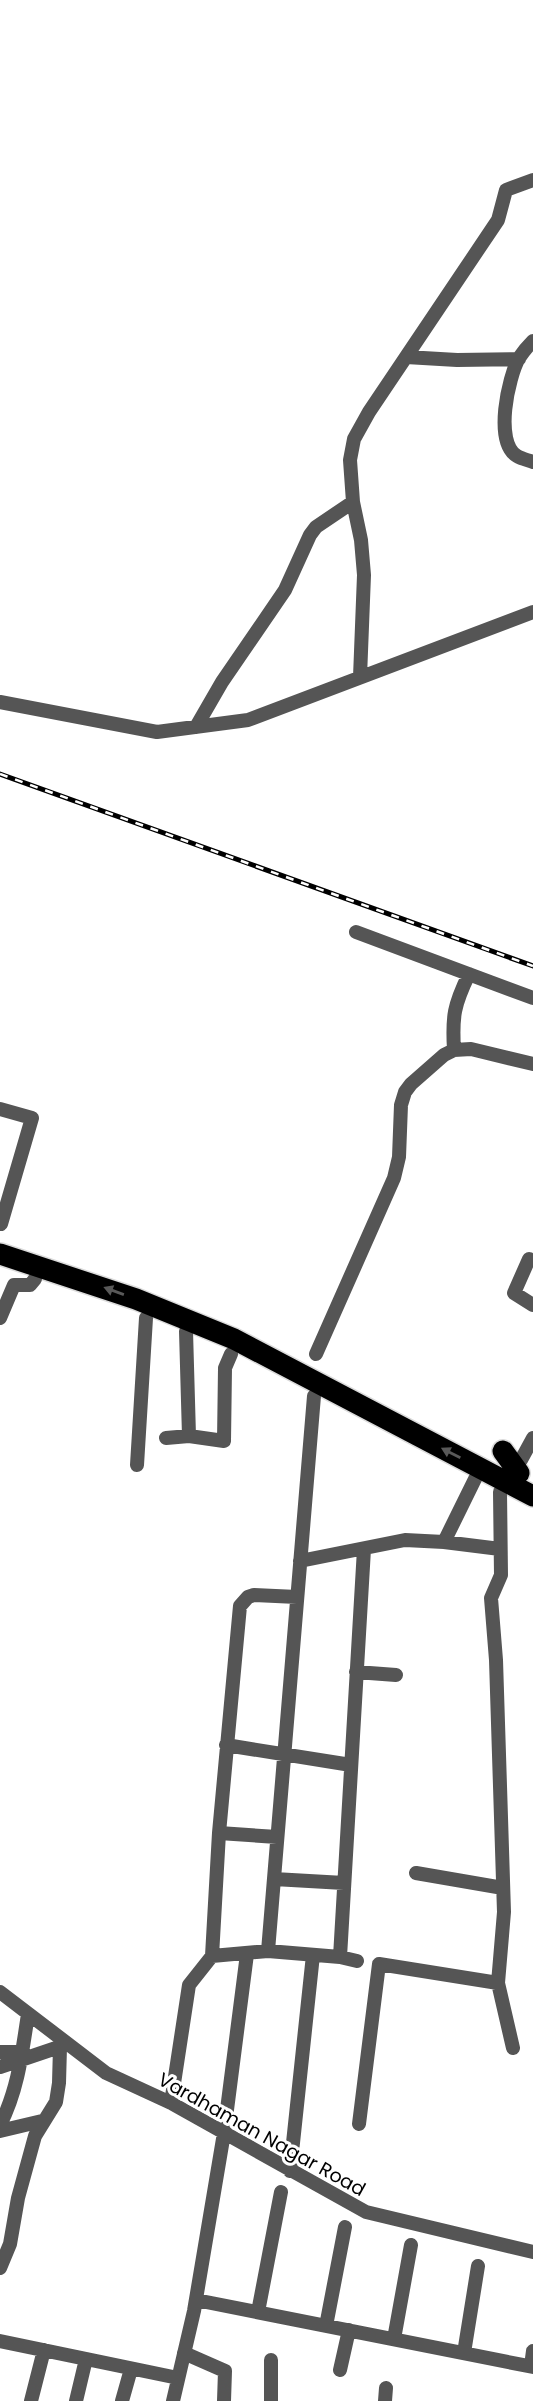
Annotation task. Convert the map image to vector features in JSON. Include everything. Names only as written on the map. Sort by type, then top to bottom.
[{"type":"highway","points":[[1,1263],[114,1291],[228,1344],[489,1482],[533,1496]]},
{"type":"street","points":[[360,677],[364,566],[350,474],[354,439],[369,412],[498,220],[506,190],[533,180]]},
{"type":"street","points":[[533,341],[519,359],[508,397],[504,431],[511,450],[517,456],[533,462]]},
{"type":"street","points":[[406,357],[519,359]]},
{"type":"street","points":[[196,727],[222,682],[285,590],[310,535],[353,502]]},
{"type":"street","points":[[0,702],[157,732],[248,720],[533,612]]},
{"type":"street","points":[[356,932],[533,998]]},
{"type":"street","points":[[454,1050],[453,1015],[469,974]]},
{"type":"street","points":[[317,1354],[394,1178],[401,1133],[401,1105],[405,1091],[444,1055],[454,1050],[471,1049],[533,1063]]},
{"type":"street","points":[[0,1109],[32,1118],[1,1224]]},
{"type":"street","points":[[529,1259],[514,1293],[533,1305]]},
{"type":"street","points":[[0,1318],[14,1285],[30,1286],[35,1279]]},
{"type":"street","points":[[137,1465],[146,1318]]},
{"type":"street","points":[[186,1331],[189,1436]]},
{"type":"street","points":[[166,1438],[189,1436],[225,1441],[225,1368],[228,1344]]},
{"type":"street","points":[[268,1951],[314,1396]]},
{"type":"street","points":[[514,1461],[533,1438]]},
{"type":"street","points":[[444,1542],[489,1482]]},
{"type":"street","points":[[489,1482],[500,1549],[501,1575],[491,1598],[496,1660],[504,1912],[498,1983],[513,2048]]},
{"type":"street","points":[[300,1561],[405,1540],[500,1549]]},
{"type":"street","points":[[340,1957],[364,1549]]},
{"type":"street","points":[[171,2104],[188,1985],[212,1956],[226,1745],[240,1606],[248,1597],[254,1595],[297,1597]]},
{"type":"street","points":[[356,1672],[396,1675]]},
{"type":"street","points":[[226,1745],[351,1765]]},
{"type":"street","points":[[219,1833],[277,1838]]},
{"type":"street","points":[[416,1873],[503,1888]]},
{"type":"street","points":[[274,1879],[344,1883]]},
{"type":"street","points":[[212,1956],[268,1951],[357,1961]]},
{"type":"street","points":[[173,2401],[196,2300],[224,2133],[247,1954]]},
{"type":"street","points":[[290,2171],[313,1955]]},
{"type":"street","points":[[359,2124],[379,1964],[498,1983]]},
{"type":"street","name":"Vardhaman Nagar Road","points":[[0,1992],[64,2046],[106,2073],[171,2104],[366,2212],[533,2252]]},
{"type":"street","points":[[0,2125],[11,2103],[28,2014]]},
{"type":"street","points":[[0,2067],[21,2056],[64,2046],[55,2102],[42,2121],[29,2154],[10,2244],[0,2269]]},
{"type":"street","points":[[0,2052],[21,2056]]},
{"type":"street","points":[[0,2131],[42,2121]]},
{"type":"street","points":[[258,2312],[281,2192]]},
{"type":"street","points":[[326,2326],[345,2227]]},
{"type":"street","points":[[394,2339],[411,2245]]},
{"type":"street","points":[[464,2353],[478,2266]]},
{"type":"street","points":[[196,2300],[532,2367],[533,2351]]},
{"type":"street","points":[[340,2370],[349,2330]]},
{"type":"street","points":[[0,2341],[178,2378]]},
{"type":"street","points":[[31,2401],[44,2350]]},
{"type":"street","points":[[184,2353],[225,2371],[224,2401]]},
{"type":"street","points":[[76,2401],[86,2359]]},
{"type":"street","points":[[271,2361],[271,2401]]},
{"type":"street","points":[[122,2401],[131,2369]]},
{"type":"railway","points":[[0,774],[533,966]]}]
